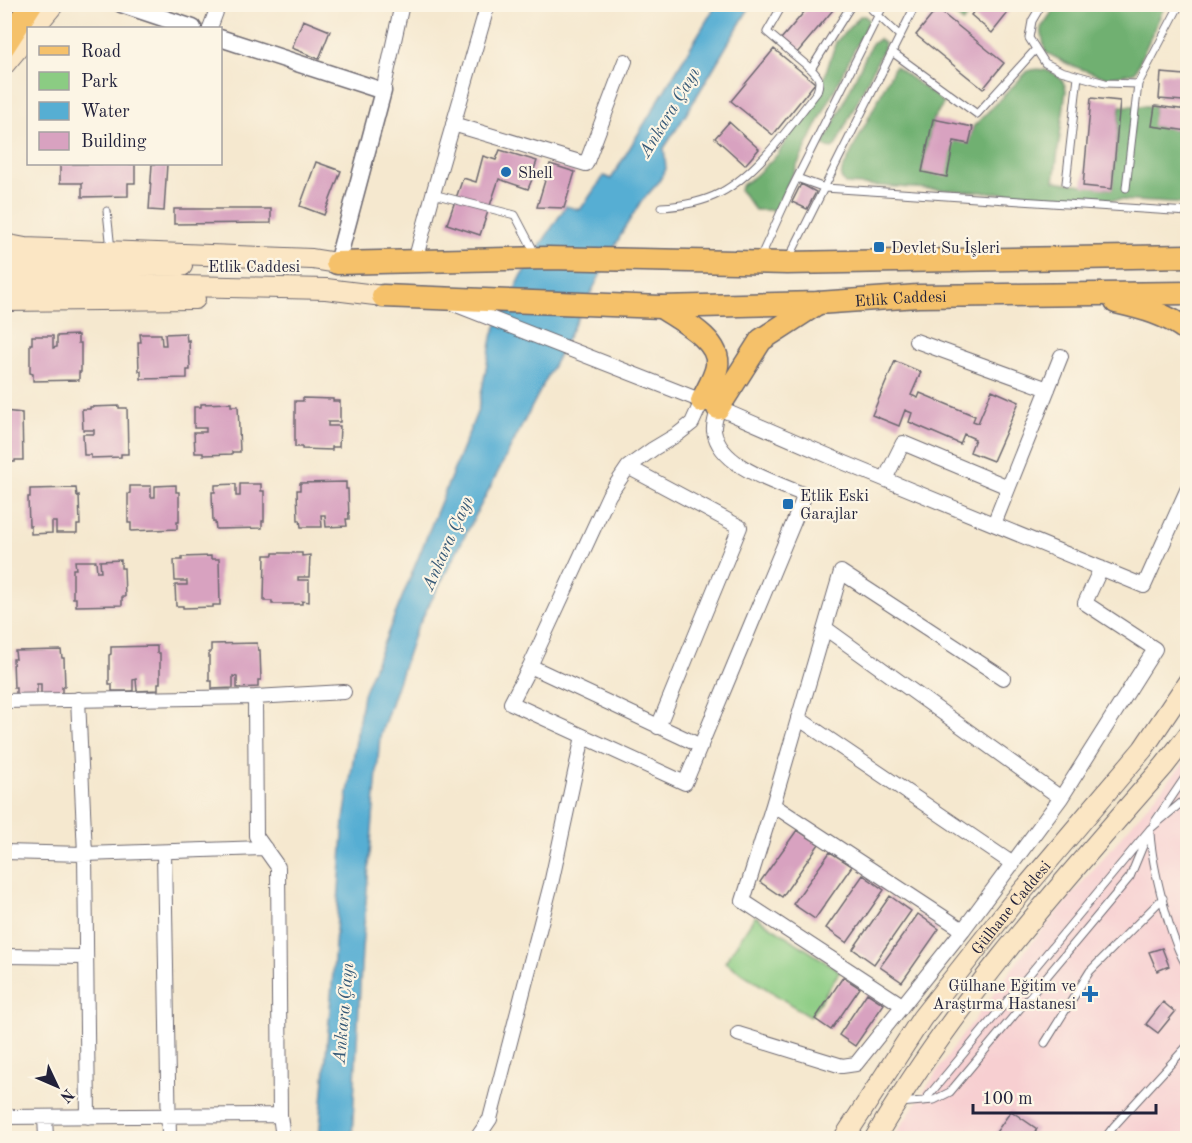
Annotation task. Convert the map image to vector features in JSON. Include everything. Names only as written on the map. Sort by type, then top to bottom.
[{"type":"main road","points":[[4,33],[29,4]]},
{"type":"main road","points":[[4,46],[29,4]]},
{"type":"main road","points":[[35,27],[54,4]]},
{"type":"main road","points":[[4,65],[27,37]]},
{"type":"main road","points":[[4,244],[25,248],[312,259],[337,263]]},
{"type":"main road","points":[[758,263],[1180,254]]},
{"type":"main road","name":"Etlik Caddesi","points":[[4,265],[288,269],[337,263],[538,258],[758,263]]},
{"type":"main road","name":"Etlik Caddesi","points":[[4,282],[326,289],[383,296],[438,298],[497,310],[818,303],[918,296],[1188,293]]},
{"type":"main road","points":[[1077,293],[1150,310],[1178,323],[1188,331]]},
{"type":"main road","points":[[4,301],[383,296]]},
{"type":"main road","points":[[710,404],[761,340],[818,303]]},
{"type":"main road","points":[[661,307],[712,344],[717,354],[717,366],[712,380],[710,404]]},
{"type":"main road","name":"Gülhane Caddesi","points":[[844,1138],[922,1018],[1011,905],[1143,749],[1188,682]]},
{"type":"main road","name":"Gülhane Caddesi","points":[[874,1138],[934,1047],[996,964],[1188,735]]},
{"type":"street","points":[[121,4],[190,27]]},
{"type":"street","points":[[210,27],[219,4]]},
{"type":"street","points":[[337,263],[383,91],[402,4]]},
{"type":"street","points":[[415,261],[488,4]]},
{"type":"street","points":[[222,39],[383,91]]},
{"type":"street","points":[[453,124],[586,164],[625,61]]},
{"type":"street","points":[[497,310],[569,350],[710,404],[1144,586],[1188,488]]},
{"type":"street","points":[[916,341],[1048,389]]},
{"type":"street","points":[[994,524],[1061,356]]},
{"type":"street","points":[[710,404],[713,429],[720,448],[740,466],[805,495],[684,783],[511,703],[609,495],[628,467],[678,434],[710,404]]},
{"type":"street","points":[[885,479],[903,443],[1008,487]]},
{"type":"street","points":[[628,467],[740,527],[658,727]]},
{"type":"street","points":[[738,1034],[842,1066],[856,1064],[963,930],[1061,798],[1155,649],[1085,603],[1101,568]]},
{"type":"street","points":[[902,1005],[743,901],[841,572],[1003,678]]},
{"type":"street","points":[[825,628],[1061,798]]},
{"type":"street","points":[[530,666],[701,746]]},
{"type":"street","points":[[4,701],[255,697],[344,692]]},
{"type":"street","points":[[255,697],[256,836],[278,867],[280,1115],[283,1138]]},
{"type":"street","points":[[78,699],[85,854],[88,1117]]},
{"type":"street","points":[[798,718],[1013,864]]},
{"type":"street","points":[[477,1138],[490,1119],[550,884],[583,736]]},
{"type":"street","points":[[773,805],[963,930]]},
{"type":"street","points":[[4,852],[85,854],[265,848]]},
{"type":"street","points":[[165,852],[169,1138]]},
{"type":"street","points":[[4,956],[85,957]]},
{"type":"street","points":[[4,1117],[280,1115]]},
{"type":"street","points":[[45,1117],[46,1138]]},
{"type":"lane","points":[[661,207],[686,206],[721,193],[752,169],[817,92],[819,78],[767,32],[783,4]]},
{"type":"lane","points":[[811,69],[852,4]]},
{"type":"lane","points":[[866,4],[900,36]]},
{"type":"lane","points":[[758,263],[797,178],[884,4]]},
{"type":"lane","points":[[786,263],[916,4]]},
{"type":"lane","points":[[1042,4],[1032,21],[1029,38],[1045,63],[1061,71],[1105,83],[1138,84]]},
{"type":"lane","points":[[1126,188],[1138,84],[1180,4]]},
{"type":"lane","points":[[892,52],[977,114],[1035,50]]},
{"type":"lane","points":[[1066,183],[1078,76]]},
{"type":"lane","points":[[797,178],[825,188],[1188,212]]},
{"type":"lane","points":[[433,194],[514,215],[538,258]]},
{"type":"lane","points":[[107,211],[111,250]]},
{"type":"lane","points":[[925,1100],[1150,829],[1188,773]]},
{"type":"lane","points":[[895,1104],[934,1100],[950,1092],[1130,877],[1150,829],[1188,797]]},
{"type":"lane","points":[[1150,829],[1151,850],[1163,898],[1180,956],[1188,968]]},
{"type":"lane","points":[[1045,1043],[1090,971],[1163,898]]},
{"type":"lane","points":[[1105,1138],[1188,1045]]},
{"type":"shaded area","name":"Gülhane Eğitim ve Araştırma Hastanesi","points":[[1187,759],[1187,1138],[893,1138],[951,1051],[1036,937]]},
{"type":"green space","points":[[943,5],[977,5],[963,22]]},
{"type":"green space","points":[[1057,5],[1165,5],[1135,72],[1107,78],[1070,65],[1045,52],[1041,28]]},
{"type":"green space","points":[[860,16],[865,16],[869,20],[775,210],[755,210],[740,190],[741,186],[778,154],[818,97],[836,42]]},
{"type":"green space","points":[[879,39],[885,44],[883,49],[836,145],[832,148],[823,146],[871,45]]},
{"type":"green space","points":[[895,66],[944,103],[933,119],[922,171],[954,141],[969,143],[973,127],[1028,71],[1040,69],[1057,75],[1066,90],[1054,181],[1112,189],[1120,106],[1155,106],[1153,126],[1187,131],[1187,204],[845,184],[841,178],[842,171]]},
{"type":"green space","points":[[755,916],[840,971],[810,1017],[725,962]]},
{"type":"water","name":"Ankara Çayı","points":[[716,5],[751,5],[664,148],[666,169],[658,183],[640,203],[624,229],[415,632],[380,736],[362,949],[352,1138],[319,1138],[344,820],[363,694],[478,410],[493,333],[526,267],[566,206],[580,210],[604,176],[611,179]]},
{"type":"building","points":[[811,4],[838,4],[797,53],[781,39]]},
{"type":"building","points":[[980,4],[1015,4],[992,33],[971,15]]},
{"type":"building","points":[[937,9],[1004,63],[983,89],[916,35]]},
{"type":"building","points":[[303,20],[330,31],[319,59],[292,48]]},
{"type":"building","points":[[774,49],[815,83],[773,135],[731,101]]},
{"type":"building","points":[[1161,73],[1185,75],[1183,101],[1159,99]]},
{"type":"building","points":[[1091,98],[1120,101],[1112,189],[1083,186]]},
{"type":"building","points":[[1155,106],[1188,110],[1188,131],[1152,126]]},
{"type":"building","points":[[933,119],[973,127],[969,144],[954,141],[947,177],[922,172]]},
{"type":"building","points":[[729,122],[759,149],[745,165],[715,138]]},
{"type":"building","points":[[500,150],[537,161],[528,189],[499,179],[480,235],[447,224],[463,178],[476,182],[483,156],[496,160]]},
{"type":"building","points":[[316,162],[341,171],[324,215],[300,206]]},
{"type":"building","points":[[550,164],[575,172],[564,208],[537,207]]},
{"type":"building","points":[[60,165],[135,165],[135,183],[128,183],[128,196],[82,197],[82,183],[60,183]]},
{"type":"building","points":[[152,165],[167,165],[164,211],[149,210]]},
{"type":"building","points":[[801,184],[816,192],[807,209],[792,202]]},
{"type":"building","points":[[174,209],[271,209],[271,223],[174,224]]},
{"type":"building","points":[[186,333],[187,341],[189,340],[190,370],[187,370],[187,378],[141,379],[138,342],[141,342],[140,334],[161,334],[162,345],[166,345],[165,334]]},
{"type":"building","points":[[78,335],[78,343],[81,343],[79,380],[33,381],[33,374],[30,373],[32,336],[53,336],[53,348],[57,347],[57,336]]},
{"type":"building","points":[[895,361],[921,372],[911,395],[918,398],[920,393],[975,416],[973,421],[978,423],[992,390],[1019,402],[993,461],[970,452],[975,439],[964,434],[960,444],[909,422],[912,413],[905,410],[899,426],[872,415]]},
{"type":"building","points":[[303,398],[340,401],[340,422],[328,422],[328,426],[340,426],[339,447],[332,447],[332,450],[295,447],[295,401],[303,401]]},
{"type":"building","points":[[231,403],[231,406],[238,406],[240,452],[203,455],[203,453],[195,453],[194,432],[206,432],[206,428],[194,428],[194,407],[201,407],[201,404]]},
{"type":"building","points":[[119,406],[119,408],[127,408],[128,454],[121,454],[121,457],[91,458],[91,455],[84,455],[83,434],[94,434],[94,430],[83,430],[82,409]]},
{"type":"building","points":[[4,411],[22,413],[23,460],[4,462]]},
{"type":"building","points":[[346,482],[349,519],[346,519],[347,526],[326,527],[325,515],[321,515],[322,527],[301,527],[300,520],[298,520],[297,490],[300,490],[300,483]]},
{"type":"building","points":[[236,484],[236,496],[240,496],[240,484],[261,484],[261,491],[264,491],[262,528],[216,529],[215,522],[213,522],[212,492],[215,492],[215,485]]},
{"type":"building","points":[[176,485],[176,492],[179,492],[177,529],[131,531],[131,523],[128,523],[130,486],[151,486],[151,497],[155,497],[155,486]]},
{"type":"building","points":[[76,488],[77,496],[79,495],[80,525],[77,525],[77,533],[56,533],[56,522],[52,522],[52,533],[31,534],[28,497],[30,497],[30,489]]},
{"type":"building","points":[[273,553],[310,555],[309,577],[298,577],[298,580],[309,580],[309,602],[272,604],[272,601],[264,601],[265,555],[273,555]]},
{"type":"building","points":[[211,556],[211,559],[219,559],[220,605],[183,608],[183,606],[176,606],[175,585],[187,585],[187,581],[175,581],[174,560],[182,560],[182,557]]},
{"type":"building","points":[[121,560],[121,568],[124,568],[125,597],[122,597],[122,605],[76,606],[76,598],[73,598],[75,561],[96,561],[97,572],[101,572],[100,561]]},
{"type":"building","points":[[257,643],[258,650],[260,650],[261,680],[258,680],[258,687],[237,688],[237,677],[233,676],[233,688],[212,689],[212,681],[209,681],[211,644]]},
{"type":"building","points":[[157,646],[157,653],[160,653],[158,690],[137,691],[136,679],[133,680],[133,691],[112,691],[112,684],[109,684],[111,647]]},
{"type":"building","points":[[61,650],[62,658],[64,658],[65,687],[62,687],[62,695],[41,695],[41,684],[37,684],[37,695],[16,696],[13,659],[16,659],[15,651]]},
{"type":"building","points":[[797,830],[819,844],[782,897],[760,882]]},
{"type":"building","points":[[830,852],[852,866],[815,919],[793,904]]},
{"type":"building","points":[[863,875],[884,890],[847,943],[826,928]]},
{"type":"building","points":[[890,896],[911,911],[874,964],[853,949]]},
{"type":"building","points":[[918,914],[939,929],[902,982],[880,967]]},
{"type":"building","points":[[1162,948],[1169,966],[1157,971],[1149,952]]},
{"type":"building","points":[[843,977],[860,988],[831,1030],[815,1019]]},
{"type":"building","points":[[867,993],[884,1004],[855,1046],[839,1035]]},
{"type":"building","points":[[1163,1002],[1175,1012],[1158,1033],[1146,1024]]},
{"type":"building","points":[[1011,1111],[1037,1129],[1033,1138],[992,1138]]},
{"type":"building","points":[[84,1134],[84,1138],[50,1138],[50,1136]]},
{"type":"building","points":[[4,1136],[38,1136],[38,1138],[4,1138]]},
{"type":"place","name":"Shell","points":[[506,172]]},
{"type":"place","name":"Devlet Su İşleri","points":[[879,247]]},
{"type":"place","name":"Etlik Eski Garajlar","points":[[788,504]]},
{"type":"place","name":"Gülhane Eğitim ve Araştırma Hastanesi","points":[[1090,994]]}]
